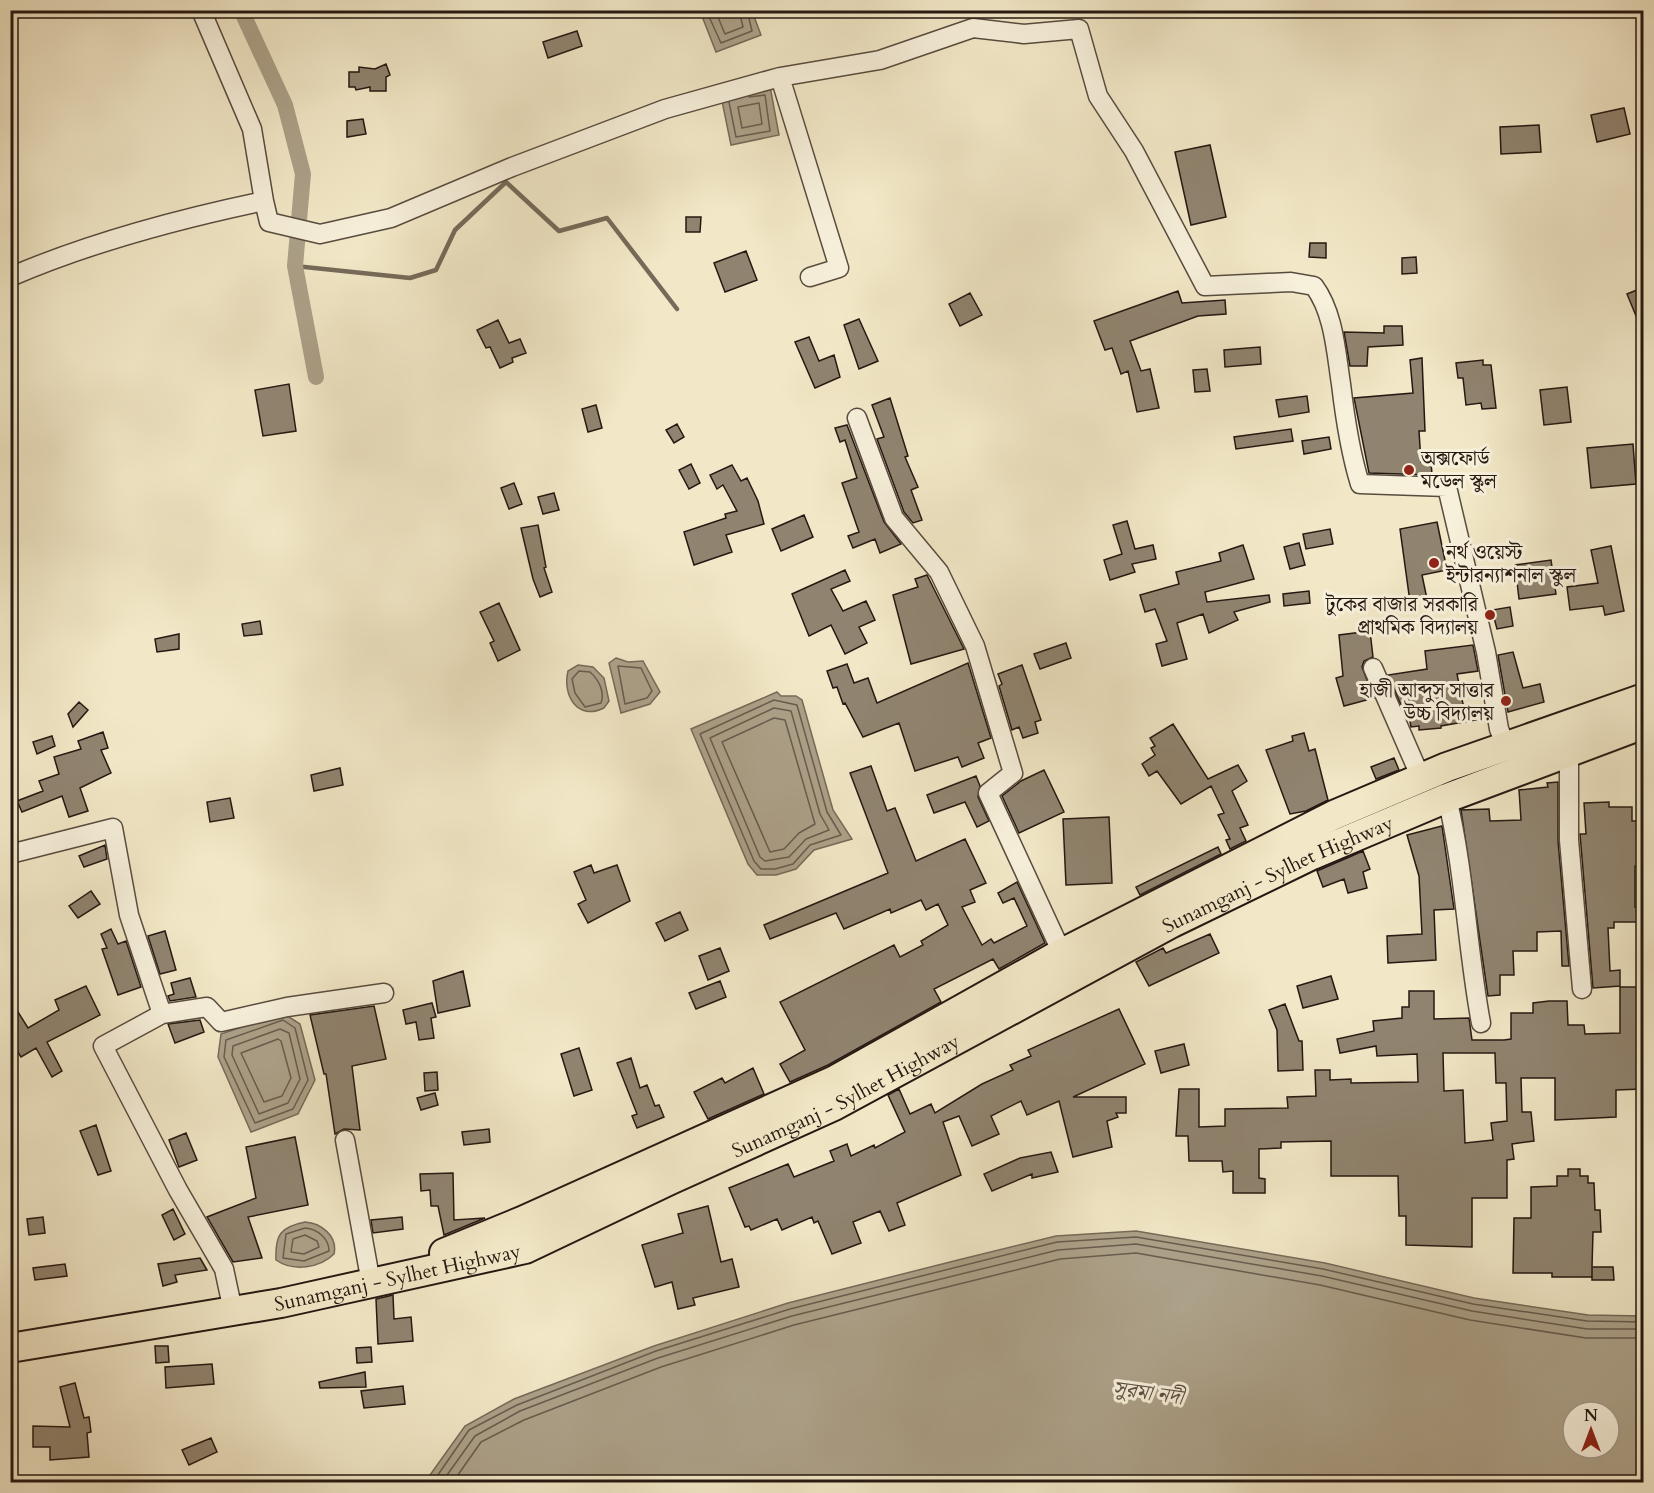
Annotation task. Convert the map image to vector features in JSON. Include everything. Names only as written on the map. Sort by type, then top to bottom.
[{"type":"main road","name":"Sunamganj - Sylhet Highway","points":[[10,1348],[234,1311],[525,1249],[659,1171],[835,1080],[1062,954],[1334,815],[1421,778],[1644,698]]},
{"type":"main road","name":"Sunamganj - Sylhet Highway","points":[[659,1171],[834,1106],[1172,923],[1312,855],[1447,798],[1644,724]]},
{"type":"main road","points":[[371,1283],[522,1221],[659,1171]]},
{"type":"street","points":[[201,10],[252,129],[269,222],[320,234],[392,218],[512,167],[664,109],[780,77],[880,60],[973,28],[1024,34],[1080,29],[1098,96],[1134,151],[1204,286],[1291,282],[1314,286],[1321,295],[1337,348],[1352,458],[1360,484],[1447,487],[1486,652],[1499,729],[1506,746]]},
{"type":"street","points":[[780,77],[839,268],[810,277]]},
{"type":"street","points":[[10,277],[38,265],[181,219],[264,201]]},
{"type":"street","points":[[857,418],[894,518],[939,572],[975,646],[1012,773],[988,793],[1062,954]]},
{"type":"street","points":[[1373,668],[1421,778]]},
{"type":"street","points":[[1569,752],[1569,840],[1582,989]]},
{"type":"street","points":[[1447,798],[1456,832],[1473,978],[1481,1023]]},
{"type":"street","points":[[10,854],[113,828],[129,915],[162,1014]]},
{"type":"street","points":[[234,1311],[224,1269],[178,1190],[103,1046],[162,1014],[207,1007],[221,1022],[287,1007],[384,993]]},
{"type":"street","points":[[345,1140],[371,1283]]},
{"type":"water","points":[[700,11],[752,11],[761,35],[716,52]]},
{"type":"water","points":[[770,86],[779,135],[731,145],[721,96]]},
{"type":"water","points":[[616,658],[628,662],[643,661],[660,692],[650,704],[621,713],[609,663]]},
{"type":"water","points":[[578,665],[593,667],[604,678],[609,701],[604,708],[587,711],[574,704],[567,689],[567,680],[568,671]]},
{"type":"water","points":[[777,692],[781,696],[796,696],[802,700],[833,810],[852,839],[814,850],[796,869],[776,875],[757,875],[748,864],[691,729]]},
{"type":"water","points":[[283,1013],[300,1024],[315,1080],[298,1114],[251,1132],[218,1057],[221,1034]]},
{"type":"water","points":[[305,1222],[317,1225],[331,1236],[335,1247],[334,1254],[321,1263],[306,1267],[290,1266],[276,1260],[278,1238],[281,1234],[290,1227]]},
{"type":"water","name":"সুরমা নদী","points":[[1136,1231],[1325,1263],[1474,1298],[1588,1315],[1643,1316],[1643,1482],[425,1482],[465,1426],[514,1399],[654,1346],[788,1303],[1056,1236]]},
{"type":"building","points":[[577,31],[582,46],[548,58],[543,42]]},
{"type":"building","points":[[386,64],[390,75],[386,77],[386,91],[370,91],[370,87],[356,90],[355,87],[349,87],[349,72],[359,72],[359,67],[375,69]]},
{"type":"building","points":[[1624,108],[1630,134],[1597,142],[1591,115]]},
{"type":"building","points":[[363,119],[366,134],[347,137],[347,121]]},
{"type":"building","points":[[1539,125],[1541,152],[1501,154],[1500,127]]},
{"type":"building","points":[[1210,145],[1226,217],[1191,225],[1175,152]]},
{"type":"building","points":[[686,217],[701,217],[700,232],[686,232]]},
{"type":"building","points":[[1310,243],[1326,243],[1326,258],[1309,257]]},
{"type":"building","points":[[746,251],[757,280],[725,292],[714,263]]},
{"type":"building","points":[[1416,257],[1417,273],[1402,274],[1402,258]]},
{"type":"building","points":[[1644,287],[1644,333],[1643,333],[1627,294]]},
{"type":"building","points":[[1178,291],[1182,303],[1225,300],[1226,314],[1198,316],[1130,341],[1141,371],[1150,369],[1159,408],[1137,412],[1128,371],[1121,374],[1112,348],[1105,350],[1094,321]]},
{"type":"building","points":[[970,293],[982,315],[960,326],[949,304]]},
{"type":"building","points":[[859,319],[878,361],[859,369],[844,325]]},
{"type":"building","points":[[498,320],[509,343],[520,339],[526,353],[512,358],[513,362],[500,368],[490,347],[486,348],[477,330]]},
{"type":"building","points":[[1384,326],[1402,326],[1403,345],[1368,347],[1367,366],[1350,366],[1344,332],[1384,333]]},
{"type":"building","points":[[809,337],[819,361],[834,355],[840,377],[815,388],[795,342]]},
{"type":"building","points":[[1260,347],[1261,364],[1225,367],[1224,350]]},
{"type":"building","points":[[1422,358],[1425,431],[1419,431],[1421,462],[1431,461],[1432,475],[1369,473],[1354,398],[1413,393],[1410,360]]},
{"type":"building","points":[[1483,360],[1483,365],[1491,365],[1496,408],[1482,409],[1481,403],[1466,405],[1463,378],[1458,378],[1456,363]]},
{"type":"building","points":[[1207,369],[1210,391],[1195,392],[1193,370]]},
{"type":"building","points":[[289,384],[296,431],[263,436],[255,390]]},
{"type":"building","points":[[1567,387],[1571,422],[1544,425],[1540,390]]},
{"type":"building","points":[[1307,396],[1309,412],[1279,417],[1276,400]]},
{"type":"building","points":[[890,398],[908,456],[905,457],[918,487],[911,490],[922,520],[913,523],[904,512],[877,439],[884,437],[872,405]]},
{"type":"building","points":[[596,405],[602,428],[588,432],[582,409]]},
{"type":"building","points":[[677,424],[684,437],[674,443],[666,430]]},
{"type":"building","points":[[847,425],[884,522],[901,544],[880,553],[875,539],[853,548],[848,536],[859,532],[842,483],[857,478],[845,440],[840,442],[835,428]]},
{"type":"building","points":[[1291,429],[1293,441],[1236,449],[1234,437]]},
{"type":"building","points":[[1329,437],[1331,449],[1304,454],[1302,441]]},
{"type":"building","points":[[1633,444],[1636,484],[1591,488],[1587,448]]},
{"type":"building","points":[[691,464],[700,483],[689,489],[679,470]]},
{"type":"building","points":[[732,465],[741,481],[747,478],[758,501],[764,524],[726,535],[732,552],[694,565],[684,532],[726,518],[725,514],[737,511],[723,485],[717,489],[710,475]]},
{"type":"building","points":[[514,483],[522,504],[509,509],[501,488]]},
{"type":"building","points":[[554,493],[559,510],[543,514],[538,497]]},
{"type":"building","points":[[804,515],[813,537],[781,551],[772,529]]},
{"type":"building","points":[[1127,521],[1135,549],[1153,545],[1156,559],[1132,564],[1135,572],[1110,580],[1104,560],[1122,554],[1113,525]]},
{"type":"building","points":[[1437,522],[1447,570],[1422,575],[1427,599],[1410,602],[1400,529]]},
{"type":"building","points":[[538,525],[546,567],[544,568],[552,592],[540,597],[533,579],[521,528]]},
{"type":"building","points":[[1330,529],[1333,544],[1306,549],[1303,534]]},
{"type":"building","points":[[1299,543],[1305,565],[1290,569],[1284,547]]},
{"type":"building","points":[[1243,545],[1254,579],[1205,592],[1207,602],[1269,595],[1270,602],[1234,612],[1238,620],[1209,633],[1203,614],[1177,623],[1187,659],[1162,666],[1156,644],[1167,641],[1155,609],[1145,612],[1140,595],[1179,584],[1176,572],[1221,561],[1219,553]]},
{"type":"building","points":[[1611,546],[1624,611],[1605,615],[1603,606],[1570,610],[1567,587],[1598,583],[1591,550]]},
{"type":"building","points":[[1551,560],[1556,594],[1519,599],[1515,565]]},
{"type":"building","points":[[845,570],[850,581],[831,589],[843,611],[866,601],[875,620],[859,627],[867,643],[845,654],[831,625],[809,636],[792,594]]},
{"type":"building","points":[[927,575],[964,649],[911,664],[893,595],[918,587],[915,579]]},
{"type":"building","points":[[1309,591],[1310,603],[1284,606],[1283,594]]},
{"type":"building","points":[[499,603],[520,650],[498,661],[490,643],[494,641],[480,612]]},
{"type":"building","points":[[1510,607],[1513,626],[1497,629],[1492,610]]},
{"type":"building","points":[[260,621],[262,634],[244,636],[242,624]]},
{"type":"building","points":[[1370,631],[1373,657],[1364,661],[1362,667],[1374,698],[1344,706],[1336,678],[1343,676],[1339,635]]},
{"type":"building","points":[[179,634],[179,649],[157,652],[155,639]]},
{"type":"building","points":[[1066,643],[1071,658],[1040,669],[1034,654]]},
{"type":"building","points":[[1473,645],[1478,671],[1457,674],[1464,709],[1474,707],[1476,720],[1441,726],[1441,728],[1419,730],[1419,726],[1411,727],[1407,704],[1401,705],[1388,675],[1427,669],[1425,651]]},
{"type":"building","points":[[1513,652],[1523,688],[1540,684],[1544,702],[1508,712],[1498,655]]},
{"type":"building","points":[[968,663],[991,738],[978,743],[984,758],[962,767],[958,757],[915,771],[899,723],[863,737],[845,703],[843,704],[837,687],[833,688],[827,671],[847,664],[854,683],[868,678],[877,703]]},
{"type":"building","points":[[1022,665],[1041,720],[1035,722],[1038,733],[1023,738],[1019,727],[1012,730],[999,686],[1002,684],[998,674]]},
{"type":"building","points":[[79,702],[88,710],[73,727],[68,714]]},
{"type":"building","points":[[1173,724],[1208,779],[1238,765],[1247,781],[1232,791],[1248,825],[1240,828],[1246,841],[1230,849],[1226,840],[1230,839],[1218,815],[1224,813],[1211,786],[1181,804],[1157,771],[1149,776],[1142,764],[1155,755],[1151,748],[1155,746],[1150,738]]},
{"type":"building","points":[[103,732],[108,748],[101,750],[111,773],[80,788],[88,811],[69,817],[62,796],[22,812],[17,801],[43,791],[39,781],[59,774],[54,757],[81,749],[78,741]]},
{"type":"building","points":[[1304,733],[1309,751],[1315,749],[1328,800],[1306,811],[1290,814],[1266,750],[1293,741],[1292,736]]},
{"type":"building","points":[[52,736],[55,746],[37,754],[33,742]]},
{"type":"building","points":[[1394,758],[1399,770],[1376,779],[1371,767]]},
{"type":"building","points":[[871,766],[887,811],[895,808],[916,861],[965,839],[986,883],[970,890],[975,902],[962,907],[982,945],[991,939],[994,943],[1027,926],[1014,898],[1003,903],[998,893],[1017,882],[1045,943],[999,969],[993,959],[934,989],[941,1002],[828,1065],[790,1082],[780,1064],[805,1050],[780,1002],[894,945],[900,957],[923,945],[921,941],[948,925],[938,904],[926,910],[921,900],[891,913],[890,909],[844,929],[836,913],[770,939],[764,925],[888,873],[850,773]]},
{"type":"building","points":[[340,768],[343,785],[314,791],[311,775]]},
{"type":"building","points":[[1044,770],[1064,812],[1019,833],[1002,796],[1021,781]]},
{"type":"building","points":[[976,776],[980,786],[978,797],[989,821],[977,827],[965,802],[934,813],[927,795]]},
{"type":"building","points":[[1558,782],[1558,841],[1569,966],[1562,966],[1561,931],[1537,932],[1537,951],[1513,951],[1514,975],[1500,975],[1500,995],[1488,996],[1461,810],[1489,809],[1490,821],[1521,820],[1519,790],[1548,787],[1547,783]]},
{"type":"building","points":[[230,798],[234,818],[210,822],[207,802]]},
{"type":"building","points":[[1609,802],[1609,807],[1632,807],[1632,821],[1639,821],[1640,833],[1644,833],[1644,866],[1635,866],[1635,907],[1644,907],[1644,922],[1614,922],[1614,928],[1608,928],[1610,971],[1620,970],[1620,986],[1593,988],[1580,834],[1586,834],[1584,803]]},
{"type":"building","points":[[1109,817],[1112,883],[1066,885],[1063,819]]},
{"type":"building","points":[[1442,826],[1454,909],[1434,910],[1436,960],[1388,963],[1387,936],[1422,934],[1419,876],[1407,835]]},
{"type":"building","points":[[105,845],[107,859],[84,867],[79,856]]},
{"type":"building","points":[[1218,847],[1221,854],[1140,895],[1136,887]]},
{"type":"building","points":[[1363,851],[1370,869],[1363,872],[1367,888],[1348,893],[1344,879],[1323,887],[1317,871]]},
{"type":"building","points":[[591,865],[594,873],[617,865],[630,901],[588,923],[578,904],[586,900],[574,872]]},
{"type":"building","points":[[91,891],[100,904],[78,918],[69,906]]},
{"type":"building","points":[[680,912],[688,930],[665,941],[656,923]]},
{"type":"building","points":[[111,929],[118,944],[126,941],[141,987],[118,995],[102,949],[107,948],[101,934]]},
{"type":"building","points":[[165,931],[176,970],[160,974],[148,936]]},
{"type":"building","points":[[1210,934],[1219,953],[1149,986],[1136,962],[1163,948],[1166,953]]},
{"type":"building","points":[[720,948],[729,971],[708,980],[699,956]]},
{"type":"building","points":[[463,971],[470,1006],[438,1013],[433,981]]},
{"type":"building","points":[[1331,976],[1338,999],[1303,1008],[1297,986]]},
{"type":"building","points":[[190,978],[196,997],[170,1001],[168,996],[174,994],[171,983]]},
{"type":"building","points":[[720,981],[726,997],[696,1009],[689,993]]},
{"type":"building","points":[[86,986],[100,1015],[47,1042],[62,1071],[52,1077],[36,1048],[21,1057],[10,1040],[10,999],[28,1028],[59,1010],[55,1000]]},
{"type":"building","points":[[1620,987],[1644,987],[1642,1089],[1616,1090],[1616,1117],[1555,1120],[1555,1078],[1521,1078],[1522,1112],[1531,1112],[1534,1141],[1512,1144],[1514,1159],[1507,1160],[1507,1198],[1472,1198],[1472,1247],[1406,1245],[1406,1216],[1399,1216],[1398,1176],[1331,1176],[1331,1141],[1281,1142],[1281,1148],[1259,1149],[1259,1178],[1265,1179],[1265,1193],[1233,1193],[1233,1171],[1223,1172],[1222,1161],[1189,1161],[1188,1136],[1176,1136],[1179,1089],[1199,1089],[1199,1127],[1225,1126],[1225,1109],[1288,1108],[1287,1097],[1316,1096],[1315,1070],[1330,1070],[1330,1080],[1351,1079],[1351,1083],[1418,1082],[1417,1054],[1377,1056],[1376,1046],[1340,1053],[1337,1039],[1374,1031],[1373,1021],[1402,1018],[1402,1007],[1409,1007],[1409,991],[1434,991],[1434,1019],[1469,1018],[1472,1040],[1511,1039],[1511,1013],[1533,1013],[1533,1003],[1549,1001],[1567,1001],[1568,1025],[1584,1025],[1585,1034],[1620,1033]],"holes":[[[1443,1053],[1495,1053],[1496,1083],[1506,1083],[1507,1121],[1491,1123],[1493,1140],[1465,1143],[1463,1090],[1444,1091]]]},
{"type":"building","points":[[432,1003],[436,1017],[431,1018],[434,1038],[419,1040],[416,1022],[406,1024],[403,1010]]},
{"type":"building","points":[[1285,1004],[1299,1041],[1302,1041],[1303,1070],[1278,1071],[1277,1030],[1269,1010]]},
{"type":"building","points":[[374,1006],[386,1059],[352,1066],[360,1130],[344,1129],[335,1134],[326,1074],[324,1074],[310,1015]]},
{"type":"building","points":[[1119,1009],[1145,1064],[1073,1097],[1126,1097],[1126,1113],[1116,1113],[1118,1117],[1107,1121],[1112,1147],[1073,1157],[1059,1101],[1027,1115],[1021,1101],[991,1116],[999,1134],[972,1146],[959,1116],[943,1122],[961,1175],[897,1203],[905,1225],[889,1231],[880,1211],[853,1222],[861,1243],[832,1254],[818,1221],[814,1223],[812,1217],[782,1230],[777,1219],[751,1230],[749,1226],[745,1227],[729,1188],[788,1164],[794,1177],[834,1161],[830,1151],[847,1144],[851,1156],[874,1145],[875,1148],[905,1132],[888,1095],[899,1089],[910,1114],[931,1104],[935,1113],[982,1084],[1013,1070],[1010,1065],[1031,1056],[1028,1050]]},
{"type":"building","points":[[200,1020],[204,1032],[175,1043],[168,1024]]},
{"type":"building","points":[[1184,1044],[1189,1065],[1161,1073],[1155,1051]]},
{"type":"building","points":[[579,1048],[592,1090],[574,1096],[561,1054]]},
{"type":"building","points":[[631,1058],[640,1088],[647,1085],[655,1106],[659,1105],[664,1117],[637,1128],[632,1116],[637,1114],[617,1063]]},
{"type":"building","points":[[753,1068],[764,1094],[708,1119],[694,1092],[722,1078],[725,1083]]},
{"type":"building","points":[[437,1072],[438,1090],[425,1091],[424,1073]]},
{"type":"building","points":[[435,1093],[438,1105],[421,1110],[417,1098]]},
{"type":"building","points":[[96,1125],[111,1171],[98,1175],[80,1131]]},
{"type":"building","points":[[489,1129],[490,1142],[464,1145],[462,1132]]},
{"type":"building","points":[[186,1133],[197,1160],[179,1167],[169,1140]]},
{"type":"building","points":[[295,1137],[308,1205],[248,1217],[262,1258],[233,1262],[207,1217],[256,1198],[246,1147]]},
{"type":"building","points":[[1051,1152],[1058,1172],[1032,1178],[1032,1174],[992,1191],[984,1174],[1020,1158]]},
{"type":"building","points":[[1568,1169],[1580,1169],[1580,1176],[1588,1176],[1588,1183],[1594,1183],[1595,1210],[1600,1210],[1601,1232],[1593,1232],[1592,1267],[1613,1267],[1614,1280],[1592,1280],[1592,1277],[1552,1277],[1552,1273],[1513,1273],[1514,1218],[1531,1218],[1531,1187],[1557,1186],[1557,1176],[1568,1176]]},
{"type":"building","points":[[453,1173],[454,1220],[485,1218],[444,1235],[438,1206],[431,1206],[430,1190],[421,1191],[420,1174]]},
{"type":"building","points":[[708,1206],[721,1262],[732,1259],[739,1287],[693,1298],[695,1305],[678,1309],[672,1282],[655,1287],[642,1245],[683,1233],[678,1214]]},
{"type":"building","points":[[173,1209],[185,1234],[174,1240],[162,1215]]},
{"type":"building","points":[[43,1217],[45,1233],[29,1235],[27,1219]]},
{"type":"building","points":[[402,1217],[403,1229],[373,1233],[371,1220]]},
{"type":"building","points":[[200,1258],[207,1270],[175,1275],[177,1282],[163,1286],[158,1264]]},
{"type":"building","points":[[65,1264],[67,1276],[35,1280],[33,1268]]},
{"type":"building","points":[[393,1295],[394,1319],[411,1317],[413,1341],[378,1344],[376,1299]]},
{"type":"building","points":[[155,1346],[168,1346],[169,1362],[156,1363]]},
{"type":"building","points":[[371,1347],[372,1362],[357,1363],[356,1348]]},
{"type":"building","points":[[212,1364],[214,1384],[166,1388],[165,1367]]},
{"type":"building","points":[[365,1372],[366,1387],[320,1388],[319,1382]]},
{"type":"building","points":[[75,1383],[84,1418],[89,1417],[91,1432],[87,1433],[89,1457],[50,1460],[50,1447],[33,1447],[33,1426],[70,1427],[60,1387]]},
{"type":"building","points":[[403,1386],[405,1404],[364,1408],[361,1391]]},
{"type":"building","points":[[211,1438],[217,1452],[189,1465],[182,1450]]},
{"type":"waterway","points":[[241,10],[285,105],[303,174],[295,266],[316,377]]},
{"type":"waterway","points":[[295,266],[410,278],[436,270],[455,230],[506,182],[559,231],[607,218],[677,309]]},
{"type":"place","name":"অক্সফোর্ড মডেল স্কুল","points":[[1409,470]]},
{"type":"place","name":"নর্থ ওয়েস্ট ইন্টারন্যাশনাল স্কুল","points":[[1434,563]]},
{"type":"place","name":"টুকের বাজার সরকারি প্রাথমিক বিদ্যালয়","points":[[1490,615]]},
{"type":"place","name":"হাজী আব্দুস সাত্তার উচ্চ বিদ্যালয়","points":[[1506,701]]}]
